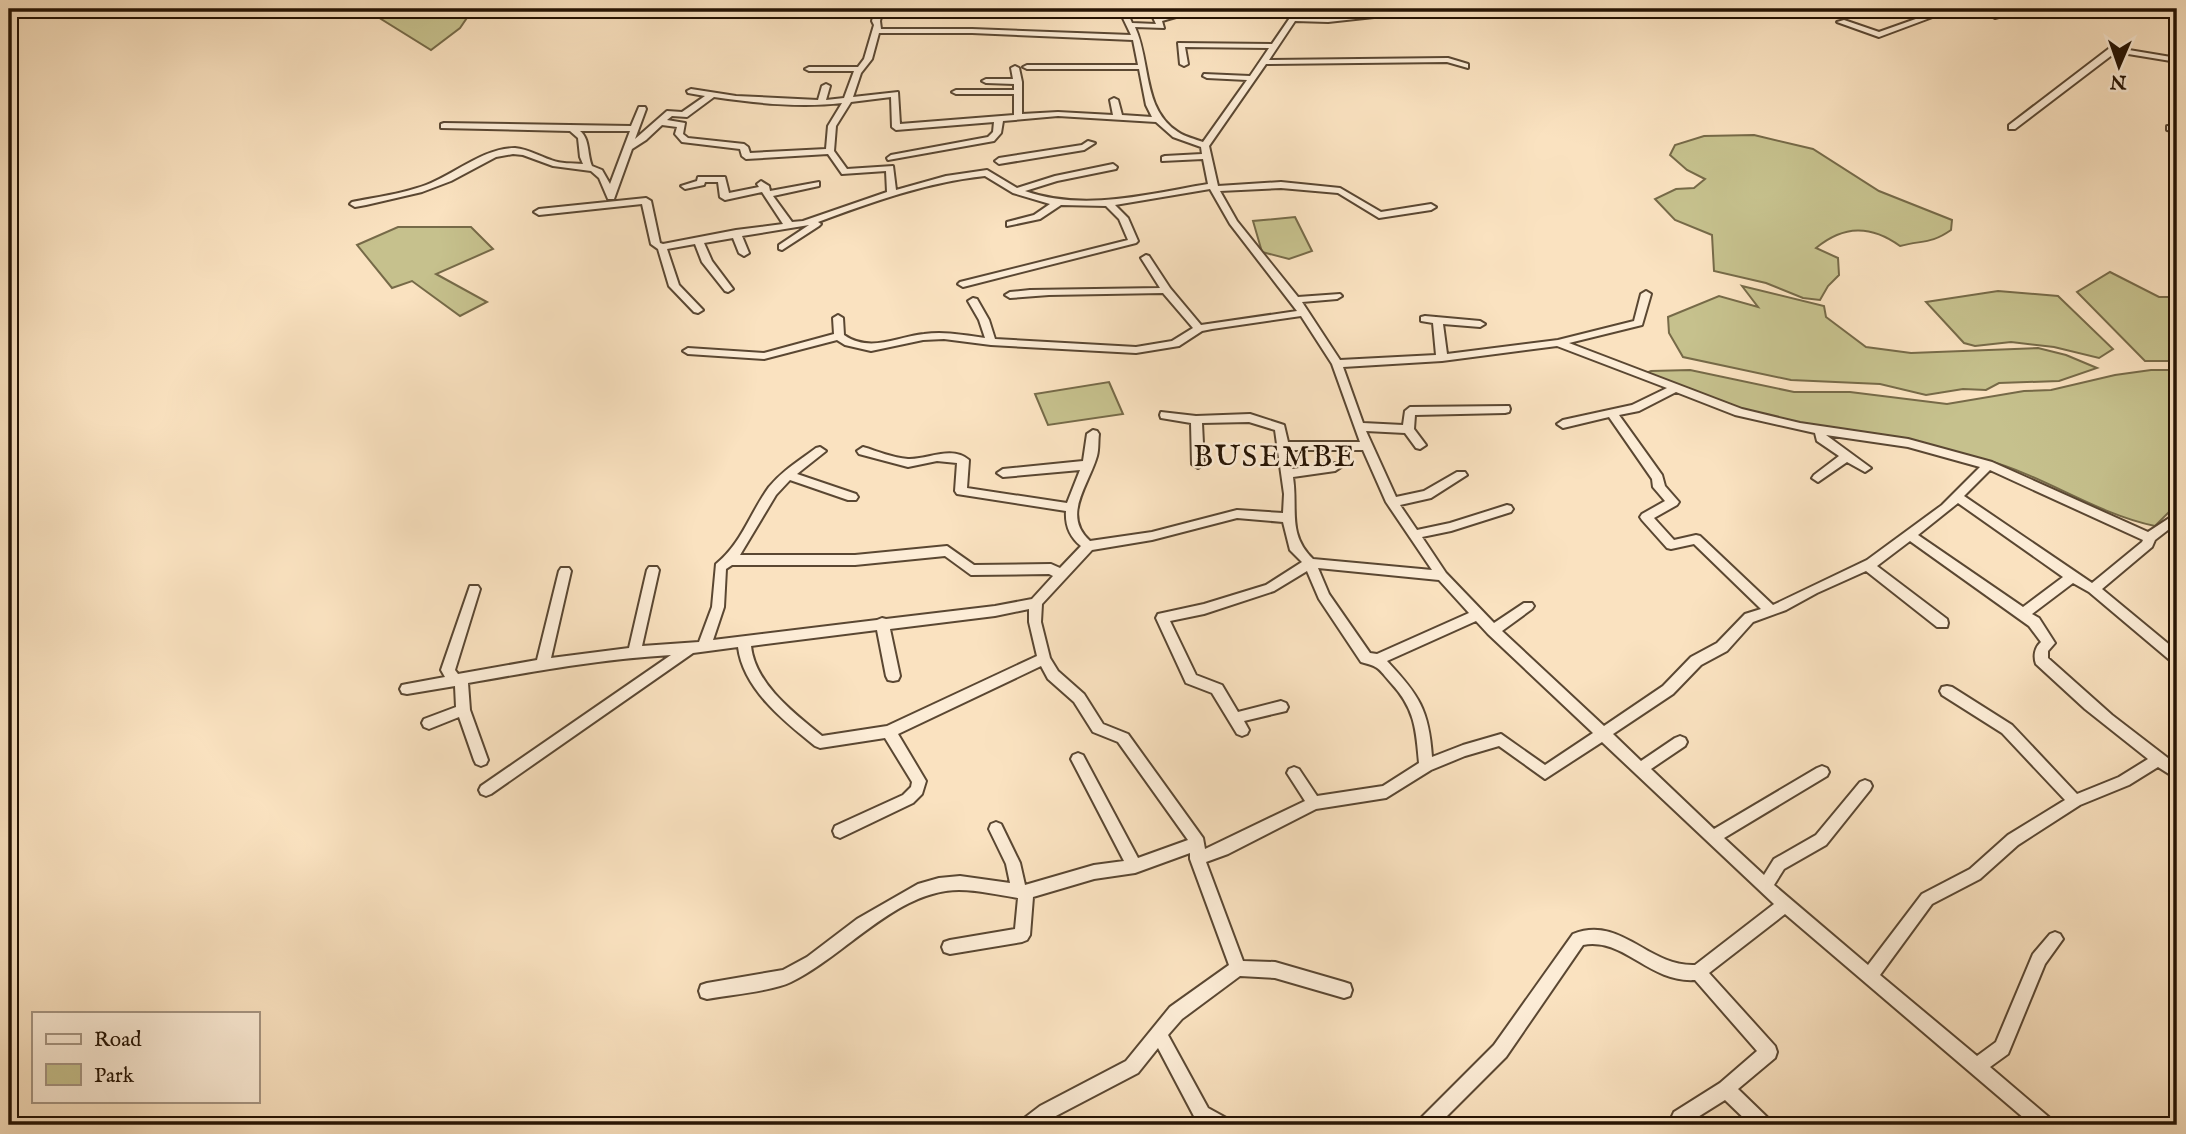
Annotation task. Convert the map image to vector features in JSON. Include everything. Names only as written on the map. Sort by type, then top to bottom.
[{"type":"street","points":[[879,9],[876,32],[868,58],[832,127],[830,151],[845,172],[890,168],[892,194]]},
{"type":"street","points":[[1036,9],[1122,9],[1136,38],[1150,105],[1158,120],[1175,135],[1206,151]]},
{"type":"street","points":[[1131,25],[1161,26],[1153,9]]},
{"type":"street","points":[[1429,9],[1328,20],[1296,14],[1206,151],[1214,188],[1233,222],[1295,300],[1337,364],[1359,427],[1392,502],[1441,576],[1493,630],[1785,905],[2045,1125]]},
{"type":"street","points":[[1841,22],[1879,35],[1950,9]]},
{"type":"street","points":[[1981,9],[1998,16]]},
{"type":"street","points":[[1160,19],[1173,15]]},
{"type":"street","points":[[876,32],[972,31],[1136,38]]},
{"type":"street","points":[[1184,64],[1181,45],[1274,46]]},
{"type":"street","points":[[2012,127],[2114,49],[2177,60]]},
{"type":"street","points":[[1263,62],[1448,60],[1465,66]]},
{"type":"street","points":[[1027,67],[1140,67]]},
{"type":"street","points":[[1015,68],[1018,82],[1018,118]]},
{"type":"street","points":[[808,69],[860,69]]},
{"type":"street","points":[[1207,76],[1252,78]]},
{"type":"street","points":[[986,81],[1018,82]]},
{"type":"street","points":[[821,103],[826,86]]},
{"type":"street","points":[[691,91],[736,98],[821,103],[895,94],[896,127],[1058,114],[1158,120]]},
{"type":"street","points":[[956,92],[1017,92]]},
{"type":"street","points":[[627,148],[643,138],[670,113],[684,115],[713,94]]},
{"type":"street","points":[[1114,100],[1118,117]]},
{"type":"street","points":[[614,201],[627,148],[642,109]]},
{"type":"street","points":[[891,158],[991,139],[997,133],[999,119]]},
{"type":"street","points":[[660,122],[682,125],[679,134],[685,140],[744,147],[746,156],[830,151]]},
{"type":"street","points":[[444,126],[570,126],[582,136],[584,157],[589,168]]},
{"type":"street","points":[[573,129],[634,129]]},
{"type":"street","points":[[991,139],[1000,157],[999,161]]},
{"type":"street","points":[[539,212],[614,201],[646,201],[656,244],[663,247],[815,220],[849,205],[946,179],[987,173],[999,161],[1084,147],[1091,143]]},
{"type":"street","points":[[355,204],[395,197],[441,183],[485,158],[513,151],[524,152],[555,165],[589,168],[606,178],[614,201]]},
{"type":"street","points":[[1164,159],[1206,151]]},
{"type":"street","points":[[1016,191],[1055,179],[1113,167]]},
{"type":"street","points":[[987,173],[1016,191],[1058,203],[1108,203],[1214,188],[1281,186],[1340,191],[1379,215],[1431,207]]},
{"type":"street","points":[[685,186],[701,183],[701,179],[722,178],[725,197],[765,188],[816,184]]},
{"type":"street","points":[[765,188],[788,224]]},
{"type":"street","points":[[1010,224],[1031,219],[1058,203]]},
{"type":"street","points":[[962,284],[1133,241],[1123,218],[1108,203]]},
{"type":"street","points":[[782,247],[818,223],[815,220]]},
{"type":"street","points":[[736,233],[744,253]]},
{"type":"street","points":[[698,240],[707,262],[728,289]]},
{"type":"street","points":[[663,247],[674,286],[698,310]]},
{"type":"street","points":[[1146,258],[1166,290],[1199,329]]},
{"type":"street","points":[[1010,295],[1051,292],[1134,294],[1166,290]]},
{"type":"street","points":[[1337,364],[1442,358],[1558,343],[1639,323],[1646,294]]},
{"type":"street","points":[[1295,300],[1337,296]]},
{"type":"street","points":[[973,301],[984,320],[991,342]]},
{"type":"street","points":[[688,351],[764,356],[839,336],[849,343],[871,348],[935,336],[1136,350],[1175,344],[1199,329],[1303,313]]},
{"type":"street","points":[[838,318],[839,336]]},
{"type":"street","points":[[1424,318],[1479,324]]},
{"type":"street","points":[[1438,321],[1442,358]]},
{"type":"street","points":[[1558,343],[1739,412],[1820,429],[1908,443],[1987,465],[2149,538]]},
{"type":"street","points":[[1563,424],[1635,408],[1676,388]]},
{"type":"street","points":[[1420,445],[1408,429],[1410,411],[1505,409]]},
{"type":"street","points":[[1165,415],[1196,419],[1250,418],[1280,428],[1290,494],[1288,518],[1296,550],[1310,563],[1323,596],[1366,658],[1378,659],[1479,614]]},
{"type":"street","points":[[1613,415],[1658,478],[1658,487],[1673,502],[1646,517],[1671,545],[1696,539],[1770,611]]},
{"type":"street","points":[[1196,419],[1198,464]]},
{"type":"street","points":[[1359,427],[1408,429]]},
{"type":"street","points":[[1820,429],[1821,438],[1865,468]]},
{"type":"street","points":[[1093,434],[1091,456],[1071,508],[1071,523],[1076,538],[1088,545],[1152,536],[1237,514],[1288,518]]},
{"type":"street","points":[[1283,446],[1367,446]]},
{"type":"street","points":[[486,790],[697,646],[714,626],[720,602],[720,567],[731,560],[767,500],[789,475],[820,451]]},
{"type":"street","points":[[863,451],[908,463],[937,457],[963,460],[961,491],[1071,508]]},
{"type":"street","points":[[1818,478],[1847,456]]},
{"type":"street","points":[[1003,473],[1086,465]]},
{"type":"street","points":[[707,991],[785,977],[813,962],[862,925],[918,891],[939,885],[960,883],[1022,891],[1094,872],[1135,866],[1197,851],[1223,849],[1314,803],[1386,792],[1426,766],[1501,740],[1545,773],[1668,690],[1696,661],[1722,647],[1749,618],[1770,611],[1867,565],[1957,497],[1987,465]]},
{"type":"street","points":[[1287,474],[1335,467]]},
{"type":"street","points":[[789,475],[852,497]]},
{"type":"street","points":[[1392,502],[1427,495],[1461,475]]},
{"type":"street","points":[[1957,497],[2072,578],[2093,589],[2177,658]]},
{"type":"street","points":[[1413,535],[1451,527],[1507,509]]},
{"type":"street","points":[[2093,589],[2148,544],[2149,538],[2177,517]]},
{"type":"street","points":[[1910,535],[2035,622],[2049,643],[2042,649],[2041,660],[2096,712],[2177,774]]},
{"type":"street","points":[[407,689],[542,664],[995,611],[1036,603],[1088,545]]},
{"type":"street","points":[[731,560],[855,560],[947,551],[971,570],[1051,569],[1063,575]]},
{"type":"street","points":[[1282,707],[1239,724],[1217,689],[1191,679],[1162,618],[1204,609],[1270,589],[1310,563],[1441,576]]},
{"type":"street","points":[[1867,565],[1942,623]]},
{"type":"street","points":[[634,652],[653,570]]},
{"type":"street","points":[[542,664],[565,571]]},
{"type":"street","points":[[2023,614],[2072,578]]},
{"type":"street","points":[[474,589],[448,670],[458,680],[463,710],[481,760]]},
{"type":"street","points":[[1036,603],[1035,622],[1044,659],[1053,675],[1079,698],[1098,728],[1123,738],[1197,851],[1238,968]]},
{"type":"street","points":[[1493,630],[1528,606]]},
{"type":"street","points":[[882,623],[893,676]]},
{"type":"street","points":[[744,641],[743,654],[768,696],[820,741],[889,732],[1044,659]]},
{"type":"street","points":[[1378,659],[1414,698],[1420,711],[1426,766]]},
{"type":"street","points":[[1947,691],[2007,729],[2076,801]]},
{"type":"street","points":[[429,723],[463,710]]},
{"type":"street","points":[[840,831],[908,799],[917,790],[919,781],[889,732]]},
{"type":"street","points":[[1640,769],[1680,742]]},
{"type":"street","points":[[1078,759],[1135,866]]},
{"type":"street","points":[[1869,975],[1927,899],[1975,874],[2013,840],[2076,801],[2124,781],[2158,760]]},
{"type":"street","points":[[1713,836],[1822,772]]},
{"type":"street","points":[[1294,773],[1314,803]]},
{"type":"street","points":[[1765,886],[1779,864],[1821,840],[1866,786]]},
{"type":"street","points":[[950,947],[1022,935],[1022,891],[1013,863],[996,829]]},
{"type":"street","points":[[1426,1125],[1500,1052],[1578,939],[1598,935],[1609,938],[1660,967],[1677,973],[1698,972],[1785,905]]},
{"type":"street","points":[[1976,1067],[2002,1048],[2039,959],[2055,939]]},
{"type":"street","points":[[1029,1125],[1046,1112],[1132,1068],[1177,1013],[1238,968],[1275,970],[1344,990]]},
{"type":"street","points":[[1676,1125],[1680,1118],[1726,1089],[1769,1052],[1698,972]]},
{"type":"street","points":[[1160,1036],[1202,1114],[1222,1125]]},
{"type":"street","points":[[1726,1089],[1763,1125]]},
{"type":"green space","points":[[365,9],[473,9],[460,28],[431,50]]},
{"type":"green space","points":[[1754,135],[1813,149],[1879,191],[1952,220],[1951,230],[1932,240],[1900,246],[1879,234],[1858,230],[1826,240],[1816,248],[1838,258],[1839,275],[1828,286],[1820,300],[1803,298],[1766,283],[1714,271],[1712,235],[1675,220],[1655,199],[1676,189],[1694,188],[1705,179],[1687,170],[1670,155],[1675,145],[1704,136]]},
{"type":"green space","points":[[1295,217],[1312,251],[1289,259],[1262,252],[1253,221]]},
{"type":"green space","points":[[398,227],[471,227],[493,249],[436,274],[487,302],[460,316],[412,281],[392,288],[357,245]]},
{"type":"green space","points":[[2110,272],[2159,297],[2177,297],[2177,361],[2145,361],[2077,292]]},
{"type":"green space","points":[[1742,286],[1824,306],[1826,317],[1866,347],[1911,353],[2038,348],[2066,355],[2097,368],[2059,381],[1999,383],[1986,390],[1963,389],[1926,395],[1880,384],[1791,380],[1683,357],[1669,333],[1668,317],[1719,296],[1758,307]]},
{"type":"green space","points":[[1998,291],[2058,296],[2113,349],[2099,358],[2054,347],[2011,342],[1975,346],[1964,343],[1926,302]]},
{"type":"green space","points":[[1690,370],[1794,392],[1850,392],[1947,404],[2024,391],[2051,390],[2115,375],[2177,370],[2177,504],[2155,526],[2112,513],[2029,475],[1986,460],[1763,418],[1639,376],[1651,371]]},
{"type":"green space","points":[[1109,382],[1123,414],[1048,425],[1035,394]]},
{"type":"district","name":"BUSEMBE","points":[[1275,456]]}]
